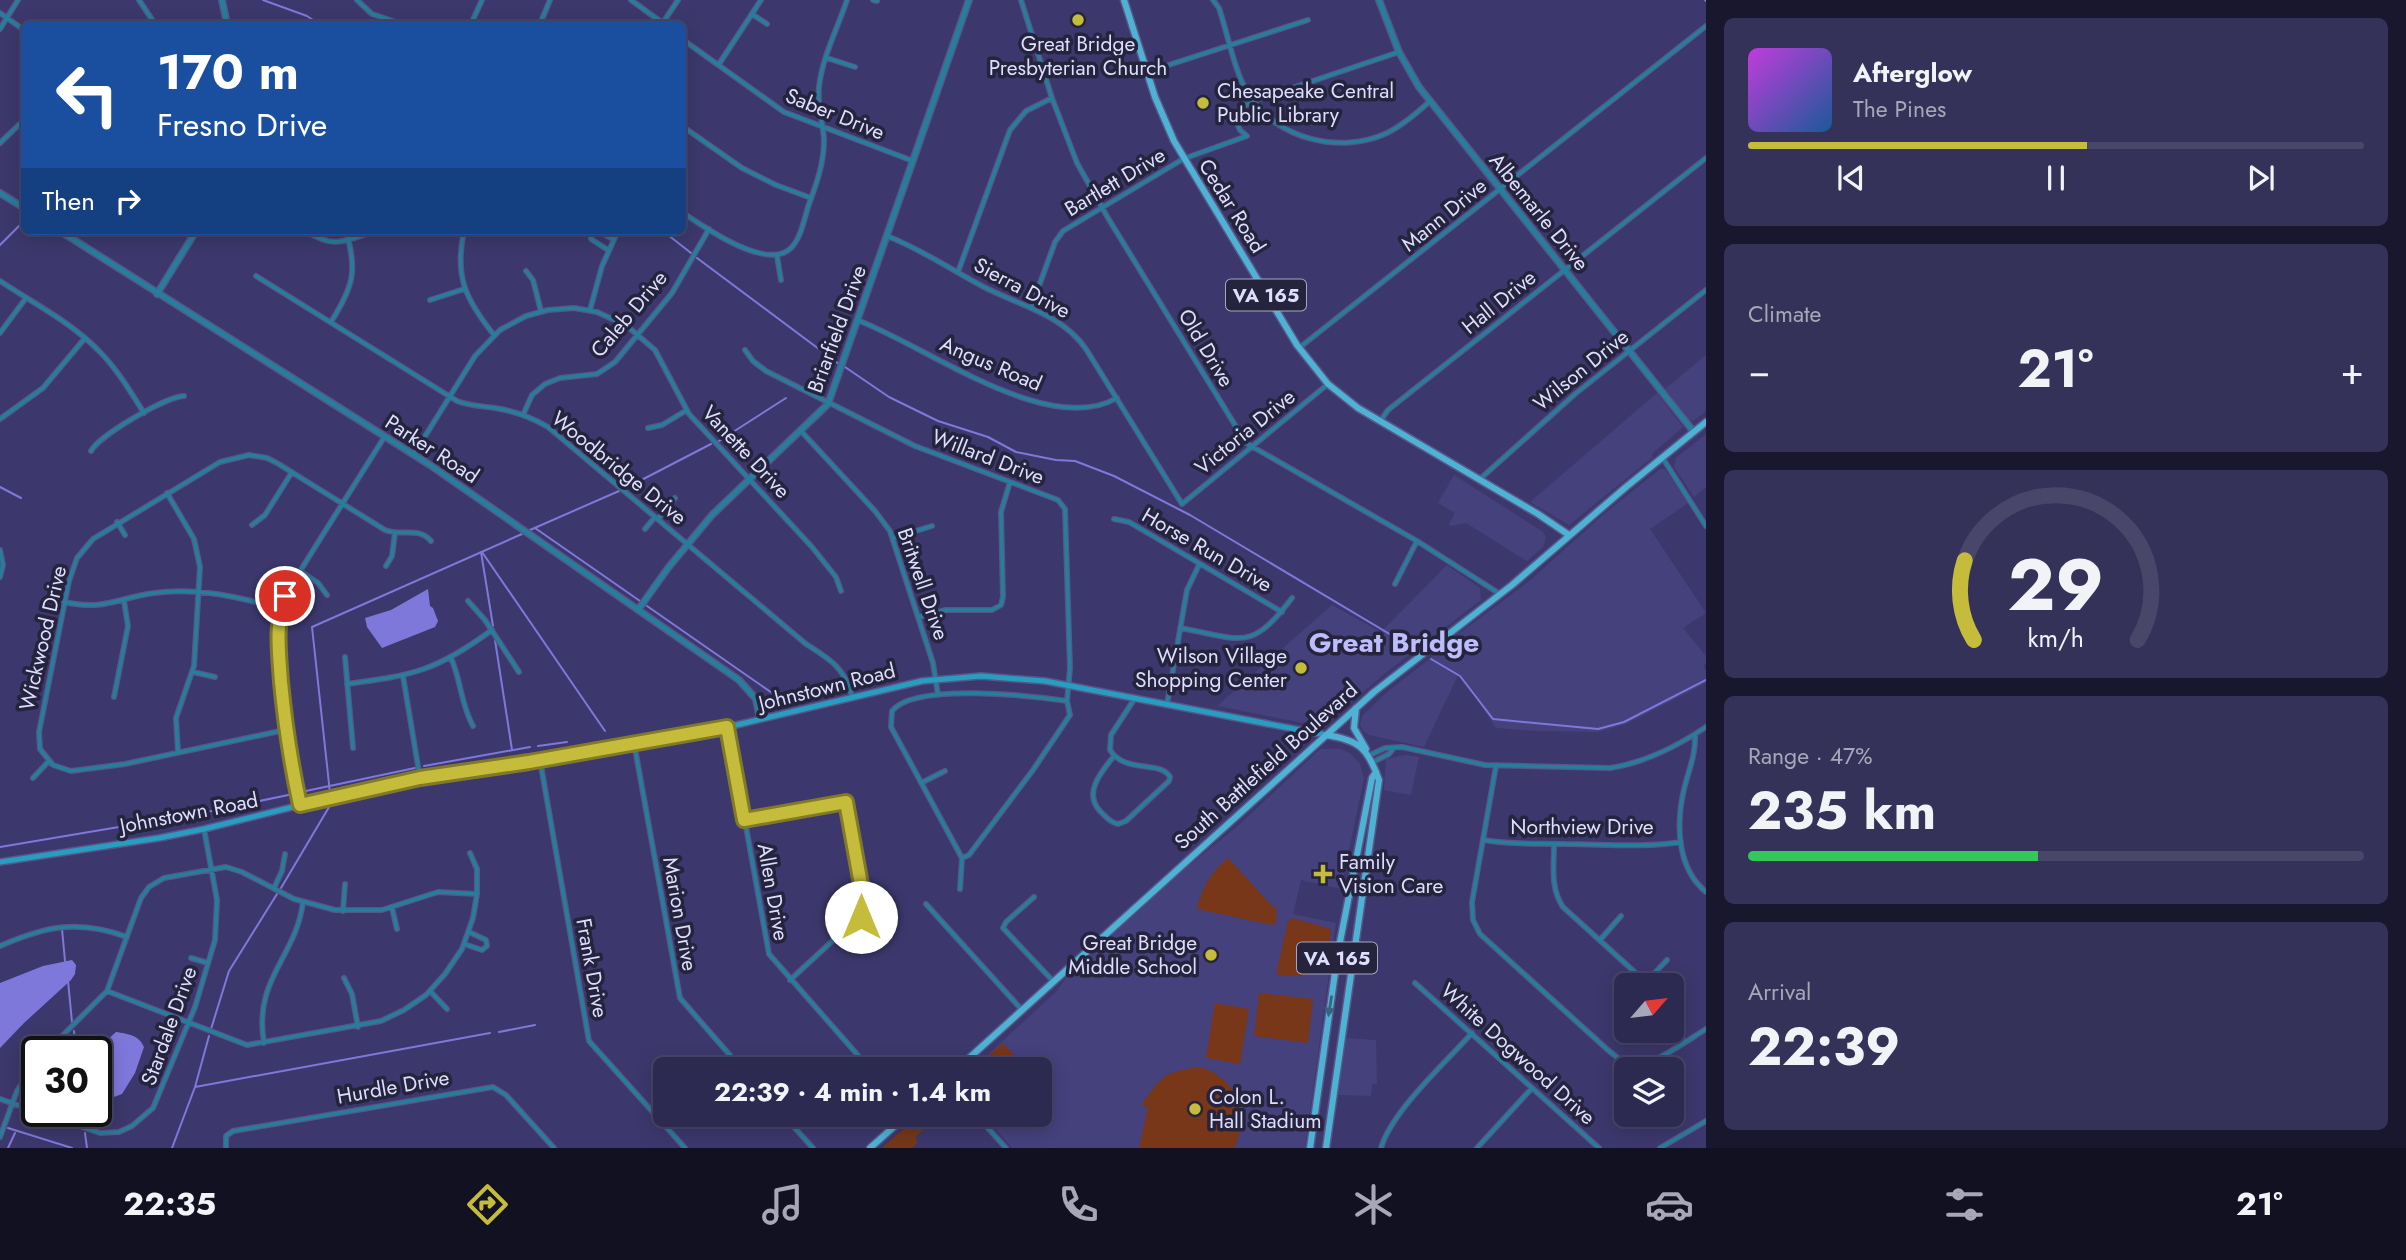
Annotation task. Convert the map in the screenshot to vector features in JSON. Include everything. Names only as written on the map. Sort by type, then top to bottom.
[{"type":"main road","name":"Cedar Road","points":[[1124,0],[1166,125],[1183,159],[1298,348],[1328,384],[1350,402],[1569,535]]},
{"type":"main road","name":"South Battlefield Boulevard","points":[[970,1057],[1391,677],[1500,594],[1706,422]]},
{"type":"main road","name":"Johnstown Road","points":[[2,860],[204,829],[420,778],[727,727],[936,679],[1002,676],[1068,685],[1326,735]]},
{"type":"main road","name":"VA 165","points":[[1326,1148],[1379,780],[1371,757],[1354,728],[1357,707]]},
{"type":"main road","points":[[1326,735],[1347,739],[1371,757]]},
{"type":"main road","name":"VA 165","points":[[1310,1148],[1338,952],[1369,791],[1376,772]]},
{"type":"main road","points":[[1368,856],[1373,798],[1369,791]]},
{"type":"main road","points":[[870,1148],[894,1127]]},
{"type":"street","points":[[0,29],[18,0]]},
{"type":"street","points":[[139,0],[153,21]]},
{"type":"street","points":[[222,0],[226,21]]},
{"type":"street","points":[[357,0],[372,15],[392,21]]},
{"type":"street","points":[[472,21],[482,0]]},
{"type":"street","points":[[541,21],[550,0]]},
{"type":"street","points":[[631,0],[659,21]]},
{"type":"street","points":[[665,21],[678,0]]},
{"type":"street","points":[[719,64],[761,0]]},
{"type":"street","points":[[686,215],[760,254],[777,256],[796,243],[822,158],[824,139],[818,96],[827,58],[847,0]]},
{"type":"street","name":"Briarfield Drive","points":[[638,610],[712,515],[824,410],[969,0]]},
{"type":"street","name":"Old Drive","points":[[1021,0],[1052,97],[1077,163],[1246,443],[1417,541],[1500,594]]},
{"type":"street","points":[[1213,0],[1219,8],[1241,80],[1253,102],[1267,117],[1285,129],[1313,139],[1340,142],[1363,140],[1386,133],[1408,120],[1430,101]]},
{"type":"street","name":"Albemarle Drive","points":[[1380,0],[1399,52],[1413,78],[1694,432]]},
{"type":"street","points":[[0,13],[21,28]]},
{"type":"street","points":[[752,14],[767,24]]},
{"type":"street","points":[[1147,72],[1307,21]]},
{"type":"street","name":"Mann Drive","points":[[1298,348],[1706,26]]},
{"type":"street","name":"Saber Drive","points":[[686,42],[778,109],[913,160]]},
{"type":"street","points":[[1253,102],[1399,52]]},
{"type":"street","points":[[827,58],[855,67]]},
{"type":"street","points":[[958,272],[1010,130],[1030,108],[1052,97]]},
{"type":"street","name":"Bartlett Drive","points":[[1031,308],[1058,236],[1183,159],[1247,136],[1240,130],[1234,114],[1253,102]]},
{"type":"street","points":[[0,144],[21,123]]},
{"type":"street","points":[[686,129],[742,169],[811,198]]},
{"type":"street","name":"Hall Drive","points":[[1380,422],[1388,410],[1706,158]]},
{"type":"street","points":[[0,193],[21,206]]},
{"type":"street","name":"Caleb Drive","points":[[523,415],[532,396],[545,384],[560,378],[589,376],[605,370],[672,293],[709,229]]},
{"type":"street","name":"Parker Road","points":[[66,235],[414,454],[638,610],[749,689],[756,699],[760,719]]},
{"type":"street","points":[[157,294],[194,235]]},
{"type":"street","points":[[312,235],[330,243],[364,235]]},
{"type":"street","points":[[331,322],[351,283],[353,264],[347,235]]},
{"type":"street","points":[[463,235],[460,260],[464,289],[477,314],[494,335]]},
{"type":"street","points":[[590,235],[590,239],[608,250]]},
{"type":"street","points":[[606,235],[613,239]]},
{"type":"street","points":[[590,310],[597,280],[616,235]]},
{"type":"street","name":"Sierra Drive","points":[[887,236],[920,250],[1006,298],[1059,322],[1080,340],[1182,504]]},
{"type":"street","points":[[777,256],[781,280]]},
{"type":"street","points":[[526,271],[534,284],[541,311]]},
{"type":"street","name":"Woodbridge Drive","points":[[256,276],[466,405],[510,411],[542,424],[838,668],[846,677],[852,697]]},
{"type":"street","points":[[0,281],[85,338],[118,373],[144,413]]},
{"type":"street","points":[[430,300],[464,289]]},
{"type":"street","name":"Wilson Drive","points":[[1480,480],[1520,442],[1706,290]]},
{"type":"street","points":[[0,333],[26,298]]},
{"type":"street","name":"Vanette Drive","points":[[414,454],[475,356],[494,335],[518,319],[541,311],[566,308],[590,310],[616,320],[638,334],[663,363],[687,410],[812,547],[836,577],[841,591]]},
{"type":"street","name":"Angus Road","points":[[858,320],[979,380],[1028,398],[1080,410],[1094,408],[1117,398]]},
{"type":"street","points":[[0,419],[43,388],[85,338]]},
{"type":"street","name":"Willard Drive","points":[[745,350],[753,361],[766,371],[915,446],[1058,500],[1065,509],[1068,685]]},
{"type":"street","name":"Victoria Drive","points":[[1182,504],[1328,384]]},
{"type":"street","points":[[91,451],[100,439],[167,400],[184,396]]},
{"type":"street","points":[[648,428],[662,425],[687,410]]},
{"type":"street","name":"Britwell Drive","points":[[801,431],[875,511],[893,538],[919,617],[938,695]]},
{"type":"street","points":[[300,805],[285,730],[278,641],[281,609],[299,571],[385,436]]},
{"type":"street","name":"Wickwood Drive","points":[[48,762],[40,749],[39,732],[64,602],[71,574],[82,551],[93,539],[117,522],[220,462],[238,456],[267,458],[385,530],[395,533],[419,532],[431,541]]},
{"type":"street","points":[[1662,457],[1706,526]]},
{"type":"street","points":[[252,525],[265,515],[292,472]]},
{"type":"street","points":[[919,617],[946,610],[992,610],[1001,604],[1001,512],[1010,482]]},
{"type":"street","points":[[167,493],[189,530],[196,546],[200,567],[193,672],[176,718],[178,753]]},
{"type":"street","points":[[645,529],[675,498]]},
{"type":"street","name":"Horse Run Drive","points":[[1114,519],[1129,522],[1282,612]]},
{"type":"street","points":[[117,522],[125,536]]},
{"type":"street","points":[[893,538],[932,526]]},
{"type":"street","points":[[386,566],[392,556],[395,533]]},
{"type":"street","points":[[1395,584],[1417,541]]},
{"type":"street","points":[[0,577],[3,565],[1,550]]},
{"type":"street","points":[[1167,704],[1188,584],[1199,565]]},
{"type":"street","points":[[299,571],[318,583],[327,594]]},
{"type":"street","points":[[64,602],[97,606],[155,593],[198,593],[240,597],[281,609]]},
{"type":"street","points":[[1180,628],[1232,638],[1251,638],[1263,631],[1292,598]]},
{"type":"street","points":[[114,697],[128,626],[124,601]]},
{"type":"street","points":[[468,601],[492,630],[519,672]]},
{"type":"street","points":[[347,684],[403,676],[430,668],[451,658],[492,630]]},
{"type":"street","points":[[345,657],[354,748]]},
{"type":"street","points":[[451,658],[460,682],[466,712],[473,726]]},
{"type":"street","points":[[193,672],[215,677]]},
{"type":"street","points":[[403,676],[420,778]]},
{"type":"street","points":[[962,858],[968,855],[1063,728],[1070,715],[1068,685]]},
{"type":"street","points":[[960,889],[962,858],[891,727],[892,711],[900,703],[938,695],[988,692],[1067,701]]},
{"type":"street","points":[[1114,757],[1091,795],[1096,806],[1110,821],[1118,824],[1129,818],[1169,781],[1170,777],[1165,771],[1123,763],[1114,757],[1109,746],[1111,734],[1135,698]]},
{"type":"street","name":"Allen Drive","points":[[727,727],[769,954],[859,1057]]},
{"type":"street","points":[[1371,757],[1385,748],[1402,747],[1496,765],[1617,766],[1668,748],[1706,727]]},
{"type":"street","points":[[33,778],[48,762],[59,769],[71,771],[178,753],[285,730]]},
{"type":"street","points":[[1695,735],[1695,752],[1683,794],[1681,842],[1689,872],[1698,886],[1706,892]]},
{"type":"street","name":"Marion Drive","points":[[634,743],[680,998],[732,1057]]},
{"type":"street","name":"Frank Drive","points":[[540,760],[589,1041],[685,1148]]},
{"type":"street","points":[[1496,765],[1471,909],[1473,923],[1482,937],[1620,1060],[1641,1065],[1682,1043]]},
{"type":"street","points":[[921,783],[945,771]]},
{"type":"street","points":[[744,820],[846,802],[865,911],[790,981]]},
{"type":"street","name":"Stardale Drive","points":[[0,1099],[94,1132],[119,1132],[132,1126],[142,1120],[158,1102],[189,1024],[215,940],[218,916],[204,829]]},
{"type":"street","name":"Northview Drive","points":[[1483,840],[1497,843],[1554,844],[1681,842]]},
{"type":"street","points":[[1554,844],[1557,898],[1567,911],[1637,973]]},
{"type":"street","points":[[107,992],[239,1044],[264,1043],[358,1027],[391,1016],[430,991],[446,974],[464,944],[477,894],[477,869],[470,853]]},
{"type":"street","points":[[274,888],[282,871],[285,854]]},
{"type":"street","points":[[62,1036],[107,992],[141,898],[149,887],[164,878],[211,869],[233,868],[303,902],[343,911],[366,912],[392,908],[438,892],[477,894]]},
{"type":"street","points":[[343,911],[345,884]]},
{"type":"street","points":[[1034,897],[1006,922],[1003,928],[1053,981]]},
{"type":"street","points":[[264,1043],[261,1019],[264,999],[269,982],[299,925],[303,902]]},
{"type":"street","points":[[926,904],[1022,1010]]},
{"type":"street","points":[[392,908],[397,929]]},
{"type":"street","points":[[1600,940],[1621,916]]},
{"type":"street","points":[[0,946],[41,930],[64,926],[97,928],[127,937]]},
{"type":"street","points":[[464,944],[482,950],[487,946],[486,940],[469,932]]},
{"type":"street","points":[[191,958],[208,963]]},
{"type":"street","points":[[1656,973],[1667,960]]},
{"type":"street","points":[[344,978],[352,994],[358,1027]]},
{"type":"street","name":"White Dogwood Drive","points":[[1415,983],[1599,1148]]},
{"type":"street","points":[[430,991],[447,1009]]},
{"type":"street","points":[[1684,1042],[1706,1029]]},
{"type":"street","points":[[1381,1148],[1398,1115],[1472,1034]]},
{"type":"street","points":[[0,1137],[21,1084]]},
{"type":"street","name":"Hurdle Drive","points":[[226,1148],[226,1136],[233,1131],[493,1087],[506,1095],[554,1148]]},
{"type":"street","points":[[1477,1148],[1532,1088]]},
{"type":"street","points":[[1660,1148],[1706,1121]]},
{"type":"street","points":[[794,1127],[813,1148]]},
{"type":"street","points":[[987,1127],[1006,1148]]},
{"type":"shaded area","points":[[1706,355],[1706,411],[1693,421],[1665,389]]},
{"type":"shaded area","points":[[1657,393],[1683,427],[1652,454],[1653,457],[1569,525],[1530,502]]},
{"type":"shaded area","points":[[1706,434],[1706,487],[1694,497],[1674,467],[1676,458]]},
{"type":"shaded area","points":[[1660,469],[1665,469],[1688,503],[1650,529],[1706,613],[1683,628],[1706,656],[1703,666],[1706,670],[1706,683],[1626,724],[1599,732],[1538,731],[1496,728],[1459,673],[1424,747],[1369,735],[1363,731],[1360,724],[1363,715],[1385,694],[1433,656],[1432,654],[1532,579],[1598,519]]},
{"type":"shaded area","points":[[1454,475],[1543,532],[1546,538],[1543,547],[1527,561],[1466,523],[1451,526],[1449,524],[1455,513],[1438,503]]},
{"type":"shaded area","name":"Wilson Village Shopping Center","points":[[1447,565],[1480,588],[1481,600],[1384,674],[1327,724],[1314,725],[1217,706],[1332,605],[1381,632]]},
{"type":"shaded area","points":[[428,589],[430,606],[438,621],[435,627],[382,648],[367,627],[365,618],[391,610]]},
{"type":"shaded area","name":"Great Bridge Middle School","points":[[1320,749],[1341,749],[1350,753],[1360,764],[1364,778],[1341,889],[1301,880],[1293,914],[1336,923],[1305,1148],[1012,1148],[994,1127],[1052,1127],[1052,1057],[985,1057],[1056,992],[1068,975],[1186,868],[1239,825]]},
{"type":"shaded area","points":[[1405,755],[1419,757],[1411,795],[1384,790],[1386,759]]},
{"type":"shaded area","points":[[1228,858],[1275,909],[1277,905],[1276,923],[1272,925],[1197,909],[1208,880]]},
{"type":"shaded area","points":[[1293,918],[1331,929],[1323,962],[1317,969],[1301,976],[1276,974],[1288,921]]},
{"type":"shaded area","points":[[72,960],[76,965],[71,980],[0,1048],[0,983],[43,966]]},
{"type":"shaded area","points":[[1259,993],[1313,999],[1308,1043],[1254,1036]]},
{"type":"shaded area","points":[[1215,1003],[1249,1009],[1240,1064],[1206,1058]]},
{"type":"shaded area","points":[[116,1032],[129,1034],[144,1047],[135,1073],[122,1094],[112,1098],[112,1036]]},
{"type":"shaded area","points":[[1346,1038],[1376,1040],[1377,1084],[1372,1084],[1371,1096],[1338,1095]]},
{"type":"shaded area","points":[[1003,1043],[1016,1057],[987,1057]]},
{"type":"shaded area","name":"Colon L. Hall Stadium","points":[[1198,1067],[1219,1076],[1232,1088],[1240,1101],[1243,1118],[1235,1148],[1139,1148],[1148,1107],[1141,1105],[1164,1077]]},
{"type":"shaded area","points":[[906,1127],[927,1127],[915,1137],[918,1142],[912,1148],[882,1148]]},
{"type":"waterway","points":[[263,0],[314,21]]},
{"type":"waterway","points":[[0,245],[21,224]]},
{"type":"waterway","points":[[668,235],[691,253]]},
{"type":"waterway","points":[[697,258],[839,364]]},
{"type":"waterway","points":[[845,367],[889,397],[938,421],[988,437],[1016,452],[1075,461],[1114,476],[1190,515],[1413,648]]},
{"type":"waterway","points":[[719,441],[786,398]]},
{"type":"waterway","points":[[626,488],[711,444]]},
{"type":"waterway","points":[[0,487],[21,498]]},
{"type":"waterway","points":[[530,530],[619,491]]},
{"type":"waterway","points":[[535,528],[640,601]]},
{"type":"waterway","points":[[330,793],[312,627],[522,534]]},
{"type":"waterway","points":[[481,552],[493,626]]},
{"type":"waterway","points":[[482,552],[605,731]]},
{"type":"waterway","points":[[647,606],[785,702]]},
{"type":"waterway","points":[[495,640],[512,750]]},
{"type":"waterway","points":[[1431,659],[1460,676],[1493,719],[1598,729],[1624,722],[1706,680]]},
{"type":"waterway","points":[[538,746],[567,742]]},
{"type":"waterway","points":[[424,766],[530,747]]},
{"type":"waterway","points":[[301,792],[415,768]]},
{"type":"waterway","points":[[0,847],[202,813],[293,794]]},
{"type":"waterway","points":[[281,888],[332,802]]},
{"type":"waterway","points":[[211,1029],[229,971],[277,894]]},
{"type":"waterway","points":[[62,929],[65,961]]},
{"type":"waterway","points":[[68,981],[72,1022]]},
{"type":"waterway","points":[[499,1032],[535,1025]]},
{"type":"waterway","points":[[74,1031],[74,1036]]},
{"type":"waterway","points":[[195,1087],[490,1033]]},
{"type":"waterway","points":[[172,1148],[195,1087],[209,1036]]},
{"type":"waterway","points":[[8,1128],[72,1148]]},
{"type":"waterway","points":[[8,1148],[15,1133]]},
{"type":"waterway","points":[[85,1133],[87,1148]]},
{"type":"place","name":"Great Bridge Presbyterian Church","points":[[1078,20]]},
{"type":"place","name":"Chesapeake Central Public Library","points":[[1203,103]]},
{"type":"place","name":"Wilson Village Shopping Center","points":[[1301,668]]},
{"type":"place","name":"Family Vision Care","points":[[1323,874]]},
{"type":"place","name":"Great Bridge Middle School","points":[[1211,955]]},
{"type":"place","name":"Colon L. Hall Stadium","points":[[1195,1109]]},
{"type":"district","name":"Great Bridge","points":[[1394,642]]},
{"type":"route","points":[[285,596],[279,617],[278,641],[287,747],[300,805],[389,783],[529,762],[727,727],[744,820],[846,802],[864,901],[865,911],[861,917]]}]
